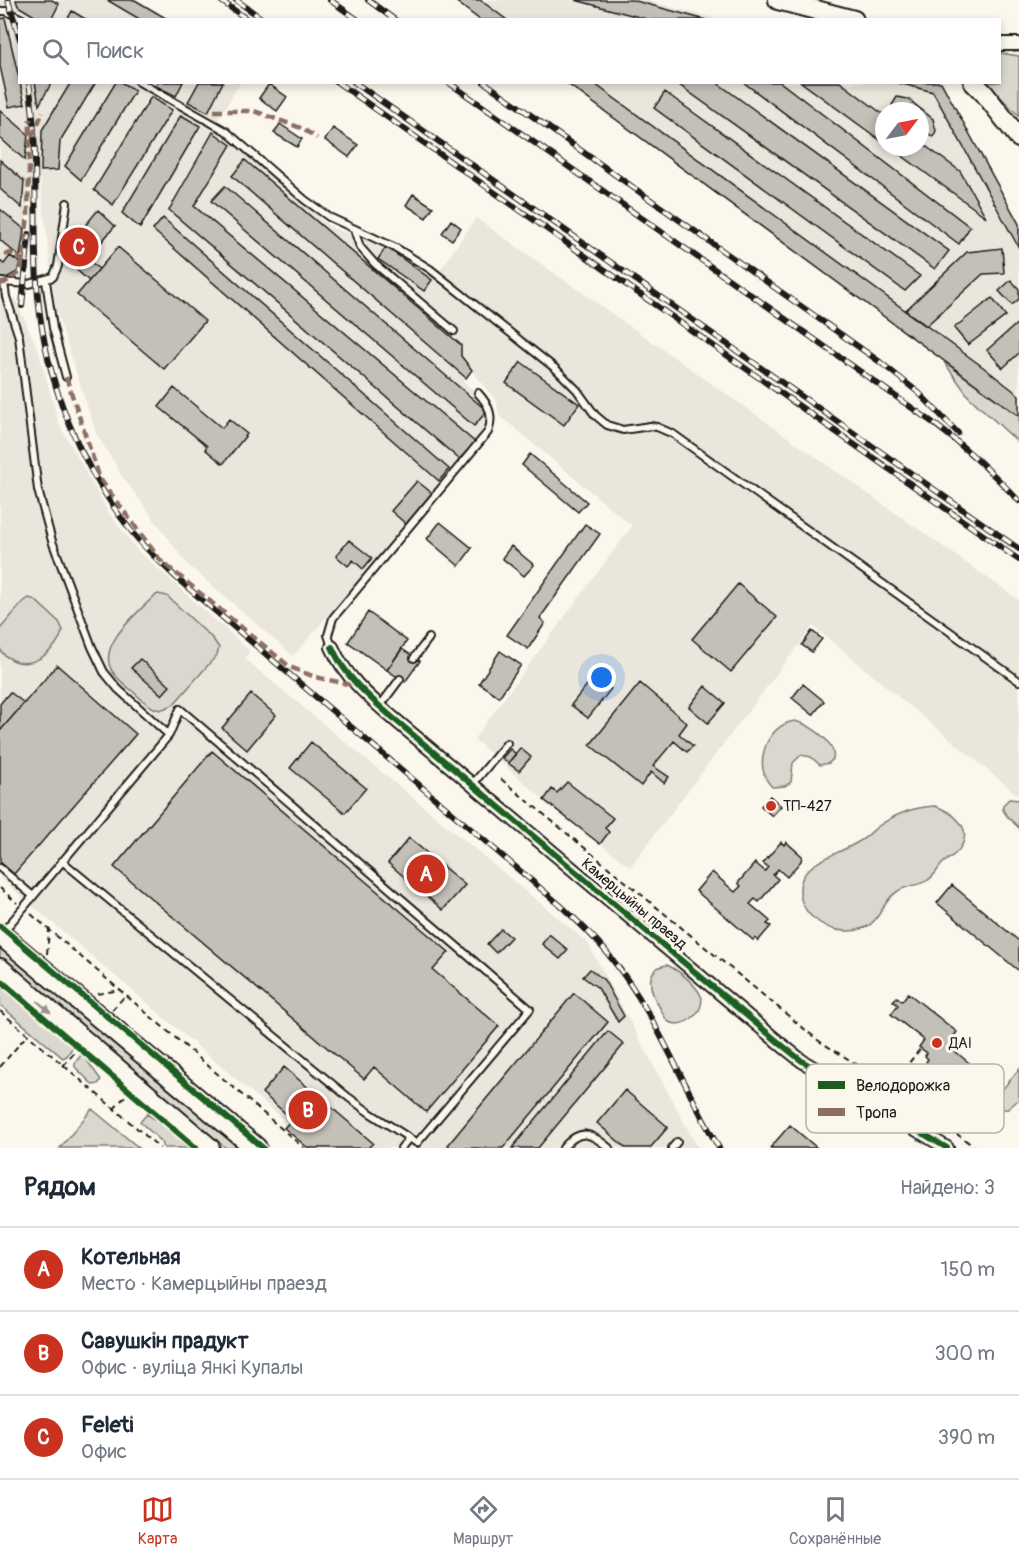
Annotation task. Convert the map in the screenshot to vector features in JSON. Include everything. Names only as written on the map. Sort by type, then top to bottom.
[{"type":"main road","points":[[778,0],[846,18]]},
{"type":"main road","points":[[975,84],[1003,115],[1019,138]]},
{"type":"main road","points":[[1,934],[256,1148]]},
{"type":"main road","points":[[0,969],[209,1148]]},
{"type":"street","points":[[1001,44],[1019,44]]},
{"type":"street","name":"Камерцыйны праезд","points":[[332,647],[346,673],[380,707],[807,1064]]},
{"type":"street","name":"Камерцыйны праезд","points":[[922,1133],[947,1148]]},
{"type":"lane","points":[[0,11],[6,11],[20,18]]},
{"type":"lane","points":[[143,84],[225,131],[317,209],[396,248],[442,278],[556,369],[577,390],[601,421],[623,430],[650,426],[673,434],[1019,681]]},
{"type":"lane","points":[[67,203],[58,266],[53,277],[29,285],[2,283],[20,343],[39,498],[55,550],[92,647],[104,672],[118,689],[169,735]]},
{"type":"lane","points":[[354,229],[360,247],[375,264],[454,331]]},
{"type":"lane","points":[[46,280],[53,328],[66,377]]},
{"type":"lane","points":[[332,647],[328,635],[333,618],[488,432],[491,416],[489,407],[478,393]]},
{"type":"lane","points":[[414,658],[429,638]]},
{"type":"lane","points":[[380,707],[399,679]]},
{"type":"lane","points":[[1,934],[169,735],[180,709],[531,1009],[417,1143]]},
{"type":"lane","points":[[472,785],[507,743]]},
{"type":"lane","points":[[62,861],[348,1097],[423,1148]]},
{"type":"lane","points":[[0,868],[33,896]]},
{"type":"lane","points":[[563,1148],[573,1137],[587,1134],[599,1139],[609,1148]]},
{"type":"lane","points":[[401,1148],[409,1138]]},
{"type":"lane","points":[[672,1148],[677,1142]]},
{"type":"path","points":[[501,780],[819,1041],[856,1064]]},
{"type":"path","points":[[0,888],[304,1148]]},
{"type":"path","points":[[46,957],[49,930]]},
{"type":"path","points":[[92,995],[120,990]]},
{"type":"path","points":[[110,1012],[126,995]]},
{"type":"path","points":[[0,1011],[160,1148]]},
{"type":"path","points":[[0,1067],[27,1035]]},
{"type":"path","points":[[908,1064],[921,1048]]},
{"type":"path","points":[[63,1066],[76,1051]]},
{"type":"path","points":[[129,1090],[138,1098]]},
{"type":"path","points":[[956,1133],[976,1148]]},
{"type":"shaded area","points":[[0,0],[138,0],[167,18],[18,18],[18,84],[239,84],[213,128],[330,227],[387,247],[436,276],[476,218],[1019,600],[1019,796],[813,626],[630,867],[544,800],[474,739],[632,526],[499,415],[497,402],[472,371],[463,381],[484,399],[491,424],[439,491],[436,489],[292,655],[187,564],[122,476],[96,433],[55,307],[40,178],[30,179],[23,257],[17,272],[3,280],[0,277]]},
{"type":"shaded area","points":[[454,0],[645,0],[712,18],[479,18]]},
{"type":"shaded area","points":[[1001,53],[1019,56],[1019,116],[988,84],[1001,84]]},
{"type":"shaded area","points":[[566,84],[942,84],[1019,224],[1019,416]]},
{"type":"shaded area","points":[[15,298],[38,350],[59,424],[108,512],[139,552],[250,651],[245,659],[587,942],[698,1148],[317,1148],[0,878],[0,301],[3,303]]},
{"type":"shaded area","points":[[944,362],[1019,416],[1019,443],[969,397]]},
{"type":"shaded area","points":[[158,594],[167,596],[213,639],[219,648],[217,655],[173,705],[160,710],[148,704],[119,680],[111,669],[108,659],[114,640],[121,630]]},
{"type":"shaded area","points":[[29,598],[35,600],[59,622],[63,630],[55,645],[42,657],[34,661],[17,662],[1,651],[0,629]]},
{"type":"shaded area","points":[[795,721],[815,730],[827,741],[831,746],[833,759],[829,763],[820,765],[811,757],[801,755],[793,763],[791,782],[785,786],[772,787],[763,768],[765,747],[777,730]]},
{"type":"shaded area","points":[[1009,799],[1019,800],[1019,828],[1003,810],[1003,805]]},
{"type":"shaded area","points":[[935,806],[955,817],[965,834],[964,841],[958,850],[943,863],[935,874],[891,896],[874,921],[859,930],[833,929],[811,916],[803,905],[800,892],[802,879],[810,868],[861,841],[883,823],[897,816],[919,808]]},
{"type":"shaded area","points":[[0,944],[239,1148],[226,1148],[0,957]]},
{"type":"shaded area","points":[[667,965],[688,979],[702,998],[697,1014],[681,1023],[675,1024],[666,1019],[651,988],[654,971]]},
{"type":"shaded area","points":[[0,984],[74,1045],[67,1056],[63,1058],[0,1005]]},
{"type":"shaded area","points":[[81,1055],[101,1080],[98,1084],[93,1085],[75,1067]]},
{"type":"shaded area","points":[[1019,1069],[1019,1099],[1008,1109],[1004,1109],[1004,1087]]},
{"type":"shaded area","points":[[92,1109],[139,1148],[60,1148]]},
{"type":"shaded area","points":[[147,1114],[170,1129],[192,1148],[164,1148],[162,1142],[140,1122]]},
{"type":"building","points":[[16,0],[52,0],[59,4],[52,18],[38,18],[18,6]]},
{"type":"building","points":[[107,0],[135,0],[166,18],[138,18]]},
{"type":"building","points":[[454,0],[480,0],[504,18],[477,18]]},
{"type":"building","points":[[575,0],[632,0],[699,18],[642,18]]},
{"type":"building","points":[[72,11],[84,18],[68,18]]},
{"type":"building","points":[[5,18],[18,74],[18,84],[20,84],[25,104],[9,107],[0,66],[0,19]]},
{"type":"building","points":[[35,84],[51,84],[39,105]]},
{"type":"building","points":[[70,84],[95,84],[60,141],[58,170],[41,171],[42,130]]},
{"type":"building","points":[[115,84],[124,84],[135,91],[81,180],[65,166]]},
{"type":"building","points":[[157,84],[182,84],[176,96],[156,86]]},
{"type":"building","points":[[198,84],[222,84],[208,112],[188,102]]},
{"type":"building","points":[[269,84],[287,97],[277,111],[259,98]]},
{"type":"building","points":[[568,84],[595,84],[983,367],[1019,395],[1019,416]]},
{"type":"building","points":[[678,84],[719,84],[949,251],[935,269]]},
{"type":"building","points":[[746,84],[783,84],[970,227],[959,244]]},
{"type":"building","points":[[804,84],[843,84],[875,108],[875,136]]},
{"type":"building","points":[[903,84],[942,84],[1019,224],[1019,248],[933,92]]},
{"type":"building","points":[[665,92],[920,276],[905,291],[654,108]]},
{"type":"building","points":[[151,97],[172,110],[113,205],[94,190]]},
{"type":"building","points":[[897,97],[912,102],[894,102]]},
{"type":"building","points":[[0,110],[28,134],[25,160],[0,138]]},
{"type":"building","points":[[181,115],[200,126],[140,228],[122,213]]},
{"type":"building","points":[[929,116],[933,119],[936,131],[933,137],[929,134]]},
{"type":"building","points":[[280,124],[302,139],[297,147],[274,133]]},
{"type":"building","points":[[333,128],[358,145],[349,157],[325,140]]},
{"type":"building","points":[[213,132],[231,145],[194,206],[476,443],[459,459],[169,210]]},
{"type":"building","points":[[929,149],[960,171],[986,217],[902,156],[929,156]]},
{"type":"building","points":[[0,160],[24,181],[22,208],[0,189]]},
{"type":"building","points":[[245,160],[461,345],[461,356],[472,370],[466,378],[232,176]]},
{"type":"building","points":[[225,186],[487,411],[474,426],[211,201]]},
{"type":"building","points":[[413,194],[433,207],[426,218],[406,205]]},
{"type":"building","points":[[0,209],[24,229],[20,257],[0,240]]},
{"type":"building","points":[[98,210],[115,226],[87,259],[99,269],[89,281],[70,264],[73,259],[64,251]]},
{"type":"building","points":[[163,218],[449,469],[439,481],[153,230]]},
{"type":"building","points":[[451,220],[461,228],[452,240],[442,233]]},
{"type":"building","points":[[118,247],[205,321],[164,369],[77,295]]},
{"type":"building","points":[[386,247],[432,280],[424,291],[378,259]]},
{"type":"building","points":[[1002,248],[1004,273],[983,274],[926,326],[905,311],[967,252]]},
{"type":"building","points":[[10,256],[21,263],[17,272],[3,280],[0,277],[0,261],[4,264]]},
{"type":"building","points":[[1011,280],[1019,289],[1019,299],[1012,305],[999,291]]},
{"type":"building","points":[[992,298],[1006,316],[968,345],[954,328]]},
{"type":"building","points":[[1019,322],[1019,353],[1003,368],[987,350]]},
{"type":"building","points":[[521,362],[579,404],[564,425],[506,383]]},
{"type":"building","points":[[174,388],[222,428],[229,419],[247,434],[223,464],[205,449],[207,446],[159,407]]},
{"type":"building","points":[[530,454],[587,502],[578,512],[522,465]]},
{"type":"building","points":[[417,481],[432,493],[406,524],[391,511]]},
{"type":"building","points":[[440,522],[472,548],[459,566],[427,539]]},
{"type":"building","points":[[585,524],[600,534],[540,618],[545,623],[528,649],[507,635]]},
{"type":"building","points":[[349,540],[372,558],[363,569],[353,560],[348,566],[336,556]]},
{"type":"building","points":[[511,546],[534,565],[524,576],[502,558]]},
{"type":"building","points":[[738,584],[777,617],[731,672],[692,639]]},
{"type":"building","points":[[368,612],[407,641],[387,670],[348,642]]},
{"type":"building","points":[[812,631],[822,639],[812,652],[802,645]]},
{"type":"building","points":[[402,649],[420,661],[405,682],[387,670]]},
{"type":"building","points":[[500,651],[521,665],[499,697],[479,683]]},
{"type":"building","points":[[140,659],[170,686],[162,695],[131,668]]},
{"type":"building","points":[[57,665],[136,734],[14,874],[0,862],[0,731]]},
{"type":"building","points":[[594,676],[611,689],[588,718],[571,705]]},
{"type":"building","points":[[640,683],[687,723],[679,734],[693,746],[687,752],[674,741],[653,766],[669,777],[664,783],[651,772],[641,786],[590,745]]},
{"type":"building","points":[[803,684],[824,701],[813,715],[792,698]]},
{"type":"building","points":[[705,686],[725,703],[708,723],[689,707]]},
{"type":"building","points":[[10,692],[24,703],[0,731],[0,704]]},
{"type":"building","points":[[251,694],[276,715],[247,750],[222,728]]},
{"type":"building","points":[[311,742],[366,788],[345,813],[290,768]]},
{"type":"building","points":[[520,748],[531,757],[519,771],[508,763]]},
{"type":"building","points":[[510,749],[516,754],[508,763],[502,758]]},
{"type":"building","points":[[212,751],[449,952],[433,970],[499,1026],[426,1112],[374,1067],[364,1079],[114,867]]},
{"type":"building","points":[[567,782],[613,818],[605,828],[609,832],[600,844],[544,800],[552,789],[557,793]]},
{"type":"building","name":"ТП-427","points":[[770,796],[781,806],[772,816],[761,806]]},
{"type":"building","points":[[409,838],[465,885],[443,910],[388,863]]},
{"type":"building","points":[[781,842],[784,845],[786,842],[802,856],[801,861],[787,877],[778,869],[773,875],[778,879],[759,902],[755,899],[750,904],[770,921],[767,924],[771,926],[758,941],[755,938],[753,940],[696,891],[712,872],[735,892],[741,886],[738,883],[755,863],[765,871],[768,867],[763,863]]},
{"type":"building","points":[[952,885],[1019,941],[1019,971],[937,903]]},
{"type":"building","points":[[501,929],[511,937],[496,953],[487,944]]},
{"type":"building","points":[[549,934],[568,950],[560,959],[542,944]]},
{"type":"building","points":[[590,969],[604,980],[624,1016],[618,1022],[598,988],[583,977]]},
{"type":"building","points":[[574,993],[608,1022],[503,1148],[451,1148],[448,1145]]},
{"type":"building","name":"ДАІ","points":[[908,993],[957,1032],[950,1041],[954,1044],[951,1048],[970,1064],[928,1064],[926,1062],[927,1053],[919,1047],[924,1040],[891,1014],[898,1005],[893,1001],[897,997],[902,1001]]},
{"type":"building","points":[[608,1031],[624,1044],[538,1148],[512,1148]]},
{"type":"building","points":[[284,1067],[373,1143],[368,1148],[308,1148],[284,1128],[292,1119],[262,1093]]},
{"type":"building","points":[[625,1090],[668,1127],[650,1148],[626,1148],[597,1123]]},
{"type":"building","points":[[790,1125],[817,1148],[770,1148]]},
{"type":"railway","points":[[8,0],[18,32]]},
{"type":"railway","points":[[220,0],[245,18]]},
{"type":"railway","points":[[236,0],[261,18]]},
{"type":"railway","points":[[330,0],[355,18]]},
{"type":"railway","points":[[368,0],[392,18]]},
{"type":"railway","points":[[29,84],[35,163],[36,270],[42,329],[57,391],[68,421],[81,451],[113,506],[143,545],[180,581],[560,905],[603,947],[640,999],[719,1148]]},
{"type":"railway","points":[[340,84],[1019,560]]},
{"type":"railway","points":[[357,84],[1019,549]]},
{"type":"railway","points":[[451,84],[932,422],[955,440],[1019,501]]},
{"type":"railway","points":[[487,84],[880,362],[919,393],[958,433]]},
{"type":"railway","points":[[22,306],[29,234]]},
{"type":"marked path","points":[[214,111],[254,111],[301,128],[317,138]]},
{"type":"marked path","points":[[32,137],[43,112]]},
{"type":"marked path","points":[[0,283],[4,283],[21,272],[28,216],[30,119]]},
{"type":"marked path","points":[[5,255],[10,253],[23,260]]},
{"type":"marked path","points":[[66,377],[100,479],[161,561],[290,667],[315,677],[357,686]]},
{"type":"cycle path","points":[[332,647],[351,677],[384,710],[807,1064]]},
{"type":"cycle path","points":[[0,926],[263,1148]]},
{"type":"cycle path","points":[[0,980],[196,1148]]},
{"type":"cycle path","points":[[922,1133],[947,1148]]},
{"type":"place","name":"Feleti","points":[[79,247]]},
{"type":"place","name":"ТП-427","points":[[771,806]]},
{"type":"place","name":"Котельная","points":[[426,874]]},
{"type":"place","name":"ДАІ","points":[[937,1043]]},
{"type":"place","name":"Савушкін прадукт","points":[[308,1110]]}]
